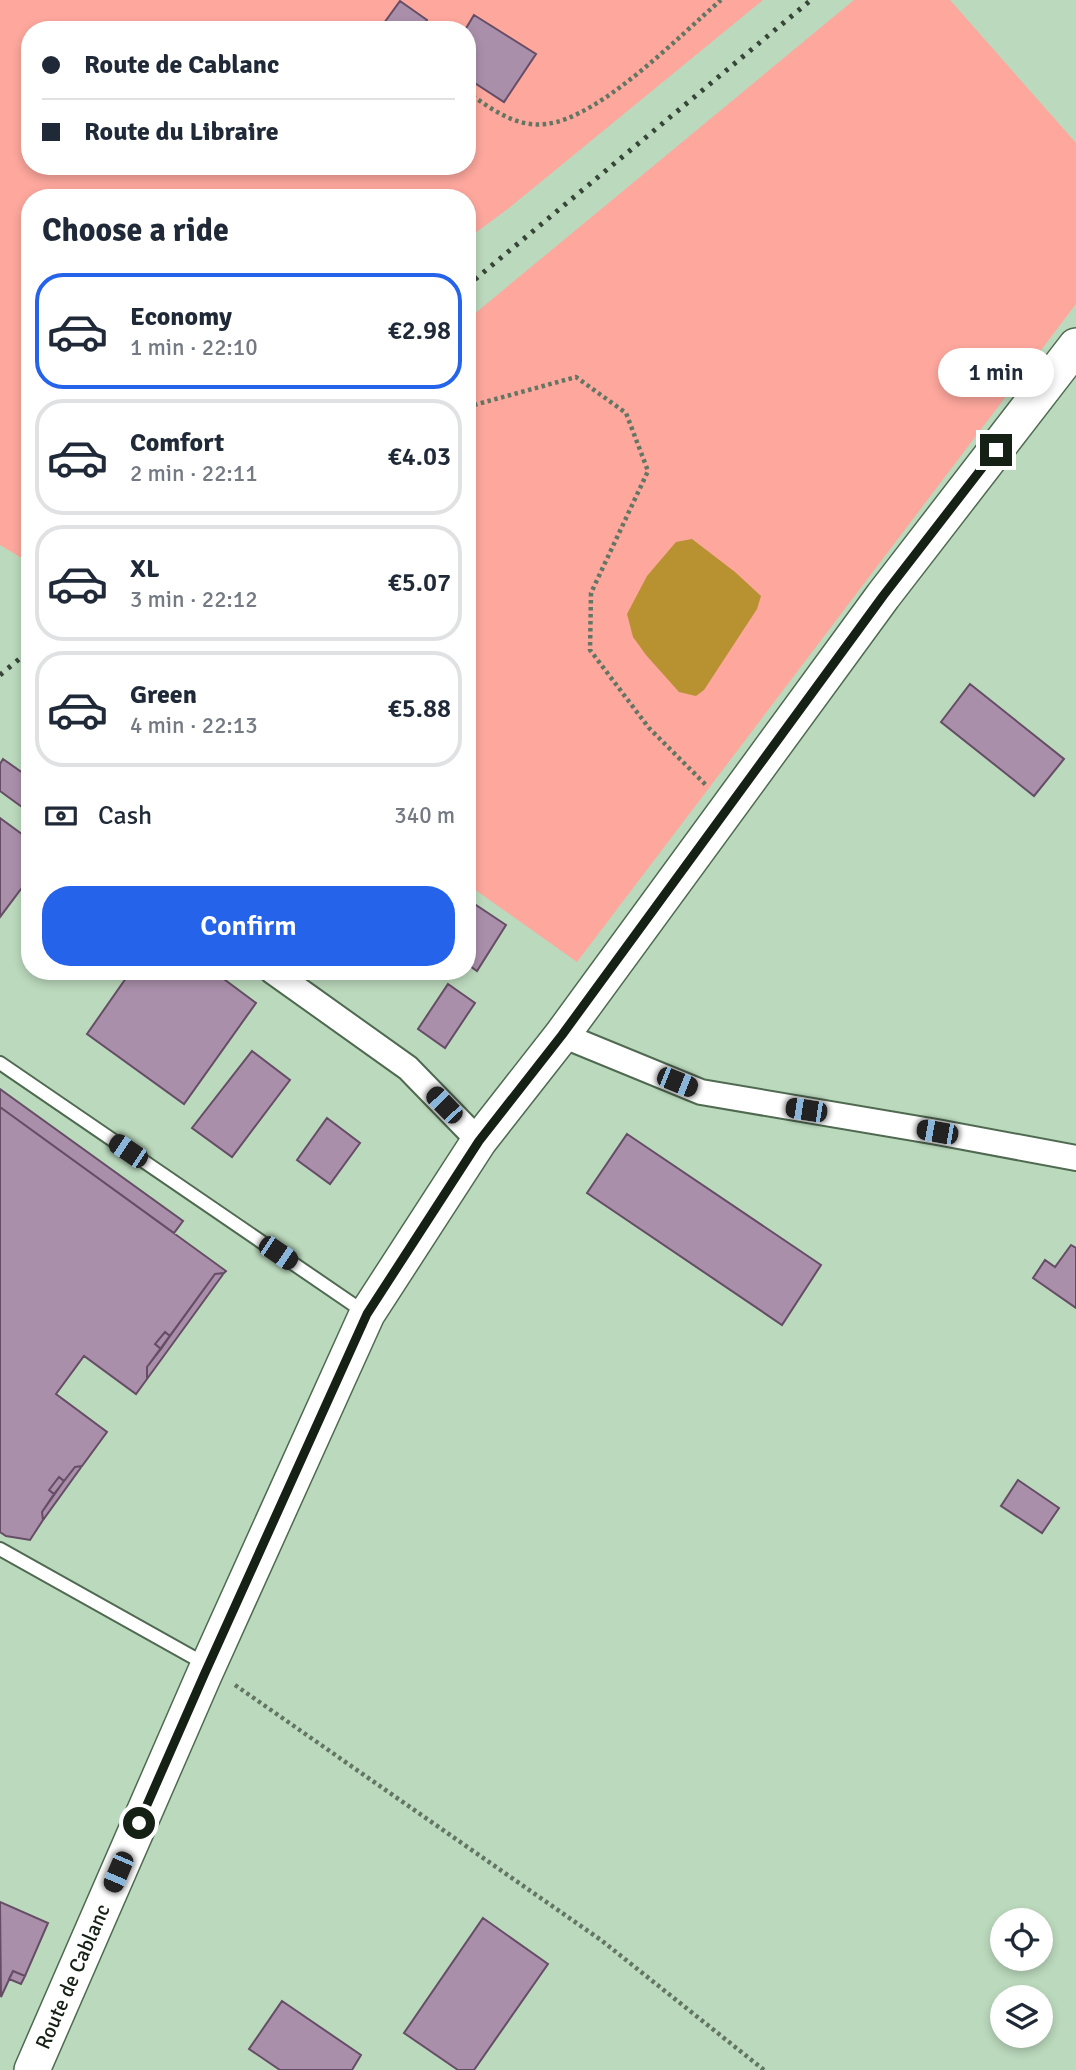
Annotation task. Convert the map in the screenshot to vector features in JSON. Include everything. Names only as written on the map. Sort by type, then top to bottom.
[{"type":"main road","name":"Route de Cablanc","points":[[32,2070],[208,1666],[367,1314],[479,1141],[562,1035],[883,596],[1076,346]]},
{"type":"street","points":[[285,980],[408,1068],[479,1141]]},
{"type":"street","points":[[562,1035],[701,1092],[1076,1158]]},
{"type":"lane","points":[[0,1063],[367,1314]]},
{"type":"lane","points":[[0,1549],[208,1666]]},
{"type":"path","points":[[476,98],[516,121],[545,125],[573,116],[606,99],[721,0]]},
{"type":"path","points":[[476,404],[576,377],[626,413],[648,471],[591,593],[590,650],[649,728],[728,808]]},
{"type":"path","points":[[208,1666],[601,1940],[764,2070]]},
{"type":"shaded area","points":[[0,0],[763,0],[476,232],[476,189],[21,189],[21,558],[0,545]]},
{"type":"shaded area","points":[[854,0],[950,0],[1076,143],[1076,304],[577,962],[476,890],[476,313]]},
{"type":"shaded area","points":[[692,539],[761,596],[757,609],[704,690],[696,696],[679,692],[646,655],[633,637],[627,614],[647,576],[676,542]]},
{"type":"building","points":[[400,1],[427,20],[426,21],[386,21]]},
{"type":"building","points":[[474,15],[536,54],[504,102],[476,84],[476,21],[470,21]]},
{"type":"building","points":[[970,684],[1064,759],[1034,796],[941,722]]},
{"type":"building","points":[[3,759],[21,772],[21,806],[0,791],[0,764]]},
{"type":"building","points":[[0,818],[21,833],[21,889],[0,917]]},
{"type":"building","points":[[476,905],[506,925],[476,970]]},
{"type":"building","points":[[125,980],[225,980],[256,1003],[184,1104],[87,1034]]},
{"type":"building","points":[[448,984],[475,1003],[445,1048],[418,1029]]},
{"type":"building","points":[[252,1051],[290,1080],[232,1157],[192,1128]]},
{"type":"building","points":[[0,1089],[183,1221],[174,1233],[0,1107]]},
{"type":"building","points":[[0,1107],[226,1271],[215,1274],[170,1336],[165,1332],[155,1344],[161,1349],[147,1367],[147,1379],[136,1394],[84,1356],[56,1394],[107,1432],[82,1466],[75,1467],[64,1481],[59,1477],[49,1490],[54,1494],[42,1512],[43,1520],[30,1540],[6,1536],[0,1532]]},
{"type":"building","points":[[327,1118],[360,1143],[330,1184],[297,1160]]},
{"type":"building","points":[[627,1134],[821,1265],[782,1325],[587,1193]]},
{"type":"building","points":[[1071,1245],[1076,1248],[1076,1308],[1033,1278],[1045,1260],[1055,1267]]},
{"type":"building","points":[[224,1273],[147,1379],[147,1367],[215,1274]]},
{"type":"building","points":[[165,1332],[170,1336],[161,1349],[155,1344]]},
{"type":"building","points":[[82,1466],[43,1520],[42,1512],[64,1481],[75,1467]]},
{"type":"building","points":[[59,1477],[64,1481],[54,1494],[49,1490]]},
{"type":"building","points":[[1018,1480],[1059,1508],[1042,1533],[1001,1506]]},
{"type":"building","points":[[0,1902],[48,1923],[25,1976],[13,1971],[1,1997]]},
{"type":"building","points":[[483,1918],[548,1964],[474,2070],[458,2070],[404,2033]]},
{"type":"building","points":[[13,1971],[25,1976],[21,1984],[9,1979]]},
{"type":"building","points":[[282,2001],[361,2055],[352,2070],[280,2070],[249,2049]]},
{"type":"railway","points":[[476,279],[811,0]]},
{"type":"railway","points":[[0,675],[21,658]]},
{"type":"route","points":[[139,1823],[367,1314],[479,1141],[562,1035],[883,596],[996,450]]}]
